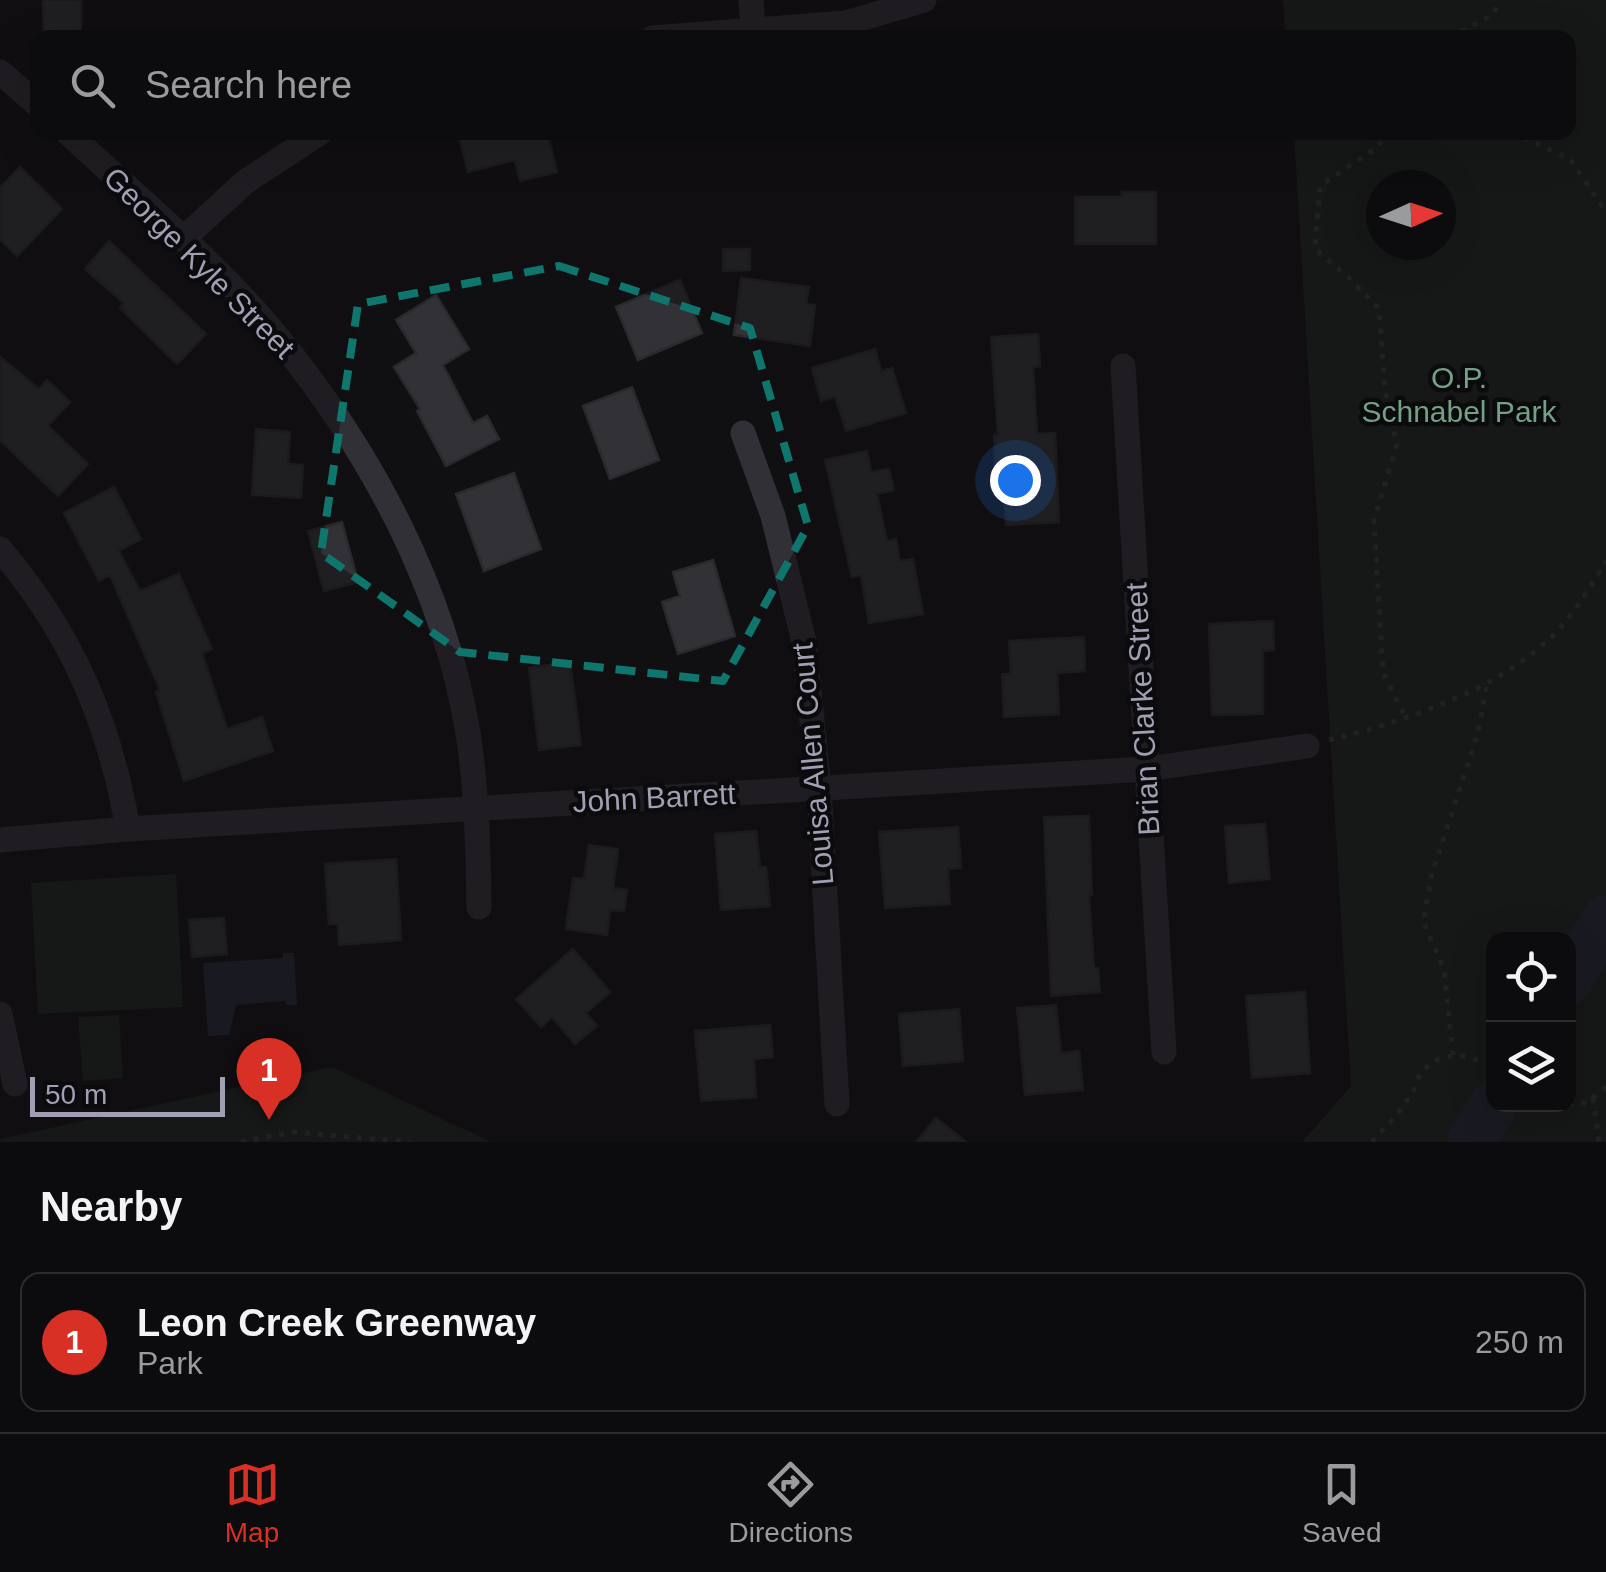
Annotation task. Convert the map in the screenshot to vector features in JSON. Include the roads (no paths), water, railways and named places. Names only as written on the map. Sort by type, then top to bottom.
[{"type":"street","points":[[751,0],[753,30],[846,23],[924,0]]},
{"type":"street","points":[[0,72],[30,98]]},
{"type":"street","name":"George Kyle Street","points":[[77,140],[184,239],[277,336],[332,407],[378,483],[417,564],[448,650],[468,731],[477,808],[480,907]]},
{"type":"street","points":[[184,239],[245,182],[309,140]]},
{"type":"street","name":"Brian Clarke Street","points":[[1123,366],[1164,1052]]},
{"type":"street","name":"Louisa Allen Court","points":[[743,433],[773,516],[804,642],[819,789],[837,1104]]},
{"type":"street","points":[[0,549],[57,626],[83,674],[109,742],[128,829]]},
{"type":"street","name":"John Barrett","points":[[0,840],[1147,768],[1307,746]]},
{"type":"street","points":[[0,1014],[15,1084]]},
{"type":"water","points":[[283,953],[294,953],[297,1005],[287,1005],[285,1001],[236,1005],[229,1035],[208,1036],[203,963],[283,958]]},
{"type":"waterway","points":[[1576,968],[1606,919]]},
{"type":"waterway","points":[[1471,1142],[1489,1112]]},
{"type":"place","name":"Leon Creek Greenway","points":[[269,1120]]},
{"type":"park label","name":"O.P. Schnabel Park","points":[[1459,395]]}]
